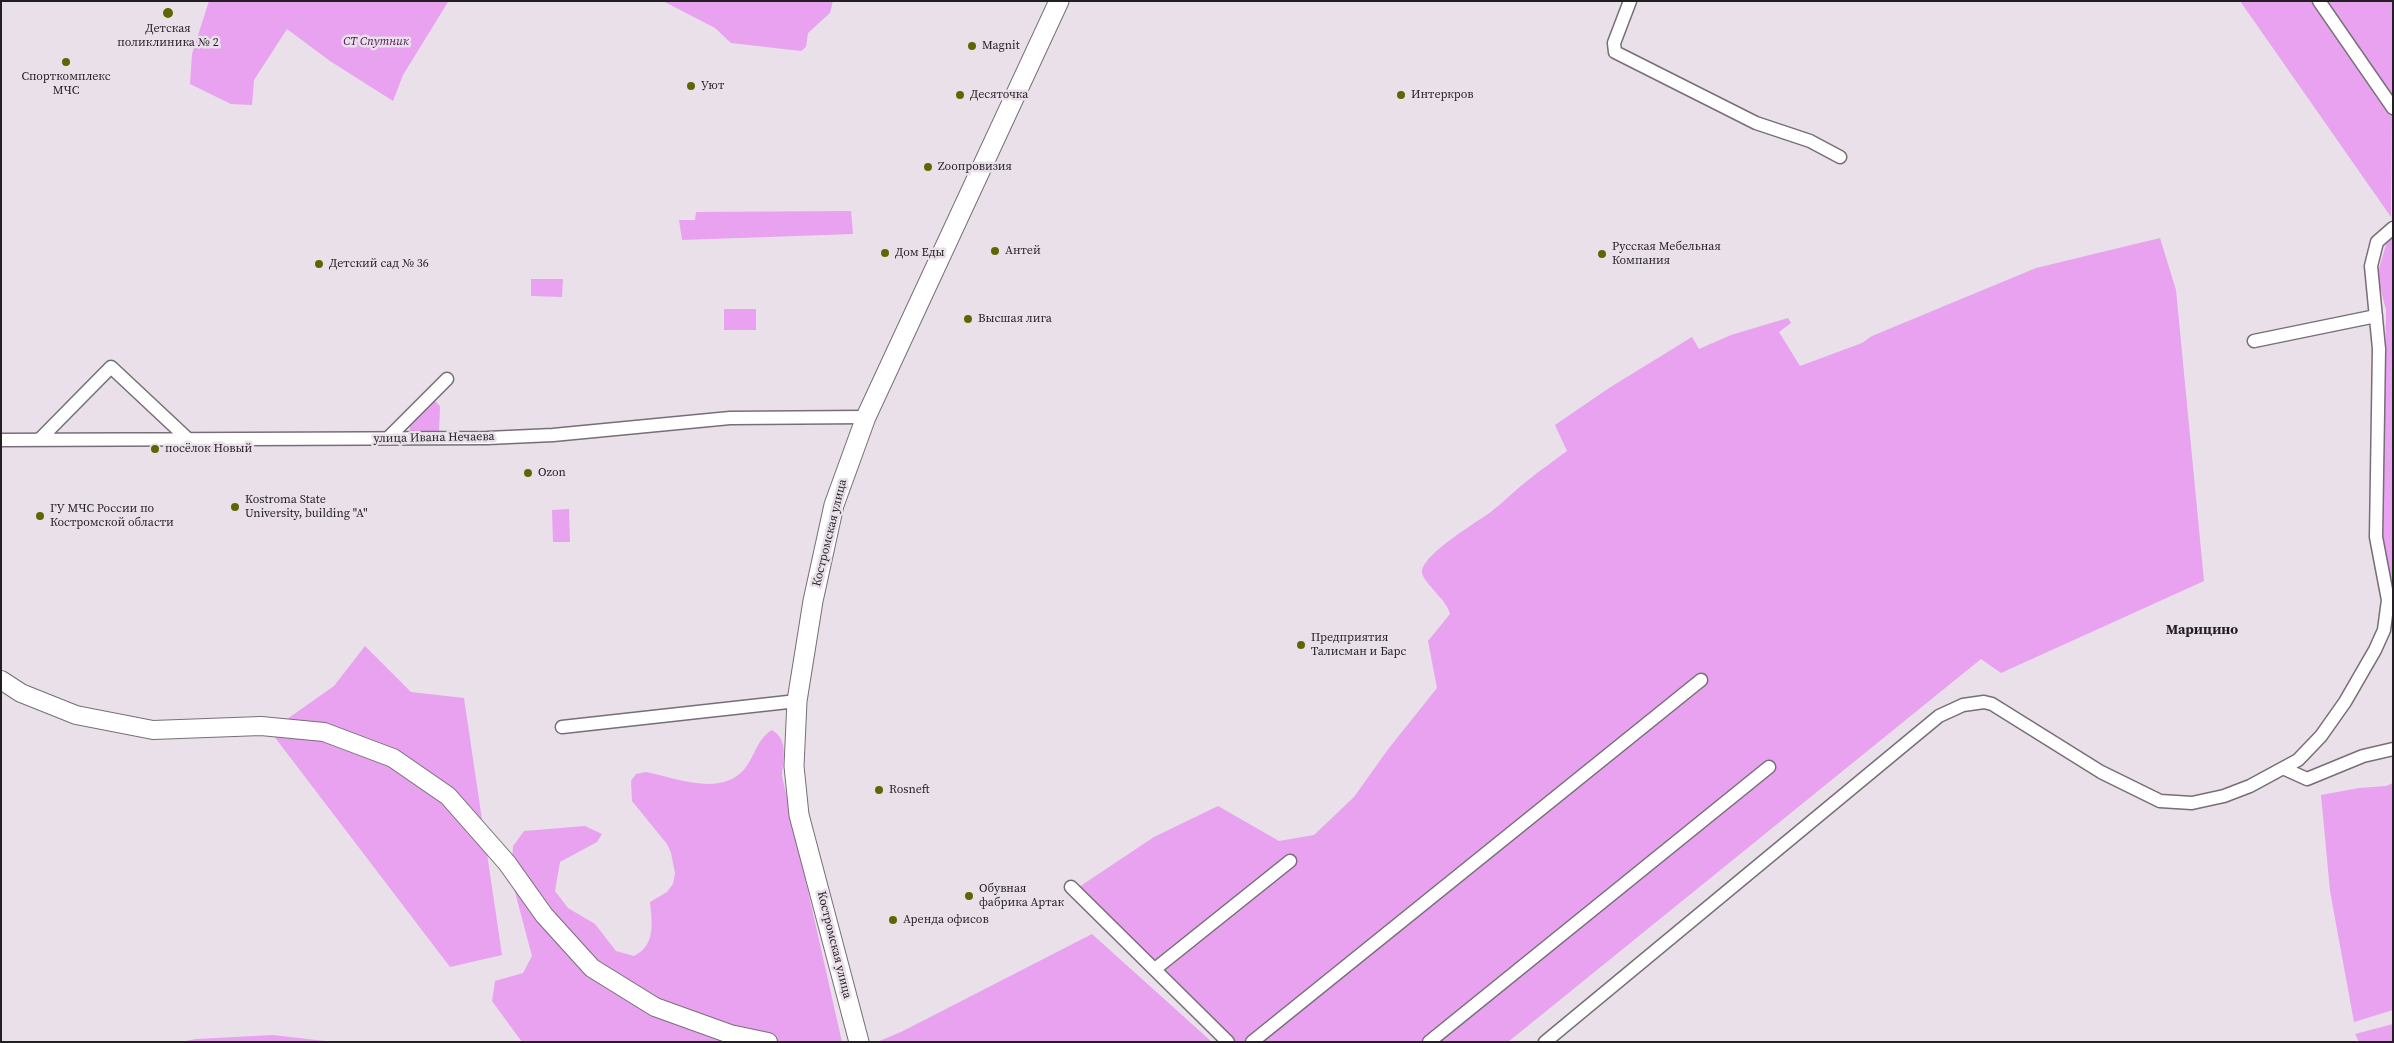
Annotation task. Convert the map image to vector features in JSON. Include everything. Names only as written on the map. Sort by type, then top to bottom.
[{"type":"main road","name":"Костромская улица","points":[[859,1042],[799,814],[794,766],[797,701],[813,601],[834,505],[866,417],[1059,1]]},
{"type":"main road","points":[[1,680],[21,693],[76,715],[153,730],[261,726],[324,732],[393,758],[448,796],[507,863],[544,915],[592,968],[656,1007],[730,1034],[768,1042]]},
{"type":"street","points":[[1630,1],[1614,43],[1615,52],[1756,123],[1810,142],[1840,157]]},
{"type":"street","points":[[2319,1],[2393,108]]},
{"type":"street","points":[[1545,1042],[1939,716],[1962,705],[1984,702],[2003,709],[2101,772],[2160,801],[2192,802],[2224,796],[2285,769],[2304,754],[2334,720],[2388,631],[2388,600],[2376,537],[2380,349],[2371,266],[2372,254],[2377,242],[2393,228]]},
{"type":"street","points":[[2254,341],[2376,316]]},
{"type":"street","points":[[39,440],[111,367],[190,440]]},
{"type":"street","points":[[388,438],[447,379]]},
{"type":"street","name":"улица Ивана Нечаева","points":[[1,440],[190,440],[552,435],[730,418],[866,417]]},
{"type":"street","points":[[1252,1042],[1701,680]]},
{"type":"street","points":[[562,726],[797,701]]},
{"type":"street","points":[[2285,769],[2307,779],[2363,756],[2393,749]]},
{"type":"street","points":[[1429,1042],[1769,767]]},
{"type":"street","points":[[1155,969],[1290,861]]},
{"type":"street","points":[[1071,888],[1228,1042]]},
{"type":"green space","name":"СТ Спутник","points":[[209,1],[448,2],[403,75],[393,101],[330,61],[287,29],[254,80],[252,105],[231,104],[190,84],[192,54]]},
{"type":"green space","points":[[663,1],[833,1],[830,13],[808,33],[806,47],[801,51],[731,43],[715,28]]},
{"type":"green space","points":[[2240,1],[2393,1],[2391,217]]},
{"type":"green space","points":[[851,211],[853,234],[682,240],[679,220],[695,220],[696,212]]},
{"type":"green space","points":[[2393,234],[2393,586],[2382,544],[2386,310],[2377,275],[2388,238]]},
{"type":"green space","points":[[2160,238],[2176,290],[2204,581],[2001,673],[1981,659],[1508,1042],[1228,1042],[1073,891],[1154,837],[1218,806],[1279,841],[1314,835],[1354,797],[1389,748],[1437,688],[1428,641],[1450,614],[1444,602],[1425,579],[1422,570],[1426,563],[1442,546],[1492,511],[1532,477],[1567,451],[1555,425],[1609,388],[1692,337],[1699,349],[1731,335],[1788,318],[1791,323],[1779,332],[1800,366],[1862,343],[1872,336],[2036,268]]},
{"type":"green space","points":[[531,279],[563,279],[562,297],[531,296]]},
{"type":"green space","points":[[724,309],[756,309],[756,330],[724,330]]},
{"type":"green space","points":[[432,401],[435,401],[440,406],[439,432],[411,433],[409,426]]},
{"type":"green space","points":[[569,509],[570,542],[553,542],[552,510]]},
{"type":"green space","points":[[365,646],[411,692],[464,698],[502,955],[450,967],[270,731],[334,686]]},
{"type":"green space","points":[[772,730],[781,739],[783,744],[782,776],[842,1042],[522,1042],[492,1001],[495,981],[523,973],[532,956],[511,877],[513,846],[524,831],[585,826],[602,834],[597,842],[560,862],[555,891],[568,908],[595,924],[616,951],[634,956],[646,946],[649,940],[652,925],[650,902],[667,892],[673,884],[675,873],[667,844],[632,801],[631,781],[636,774],[646,772],[699,783],[725,782],[736,776],[746,767],[763,737]]},
{"type":"green space","points":[[2393,783],[2393,1010],[2354,1022],[2330,891],[2321,795],[2359,788],[2386,786]]},
{"type":"green space","points":[[1092,934],[1212,1042],[877,1042],[901,1032]]},
{"type":"green space","points":[[2393,1024],[2393,1042],[2359,1042],[2355,1034]]},
{"type":"green space","points":[[273,1035],[334,1042],[180,1042],[196,1039]]},
{"type":"place","name":"Детская поликлиника № 2","points":[[168,13]]},
{"type":"place","name":"Magnit","points":[[972,46]]},
{"type":"place","name":"Спорткомплекс МЧС","points":[[66,62]]},
{"type":"place","name":"Уют","points":[[691,86]]},
{"type":"place","name":"Десяточка","points":[[960,95]]},
{"type":"place","name":"Интеркров","points":[[1401,95]]},
{"type":"place","name":"Zоопровизия","points":[[928,167]]},
{"type":"place","name":"Антей","points":[[995,251]]},
{"type":"place","name":"Дом Еды","points":[[885,253]]},
{"type":"place","name":"Русская Мебельная Компания","points":[[1602,254]]},
{"type":"place","name":"Детский сад № 36","points":[[319,264]]},
{"type":"place","name":"Высшая лига","points":[[968,319]]},
{"type":"place","name":"посёлок Новый","points":[[155,449]]},
{"type":"place","name":"Ozon","points":[[528,473]]},
{"type":"place","name":"Kostroma State University, building \"A\"","points":[[235,507]]},
{"type":"place","name":"ГУ МЧС России по Костромской области","points":[[40,516]]},
{"type":"place","name":"Предприятия Талисман и Барс","points":[[1301,645]]},
{"type":"place","name":"Rosneft","points":[[879,790]]},
{"type":"place","name":"Обувная фабрика Артак","points":[[969,896]]},
{"type":"place","name":"Аренда офисов","points":[[893,920]]},
{"type":"district","name":"Марицино","points":[[2202,630]]}]
